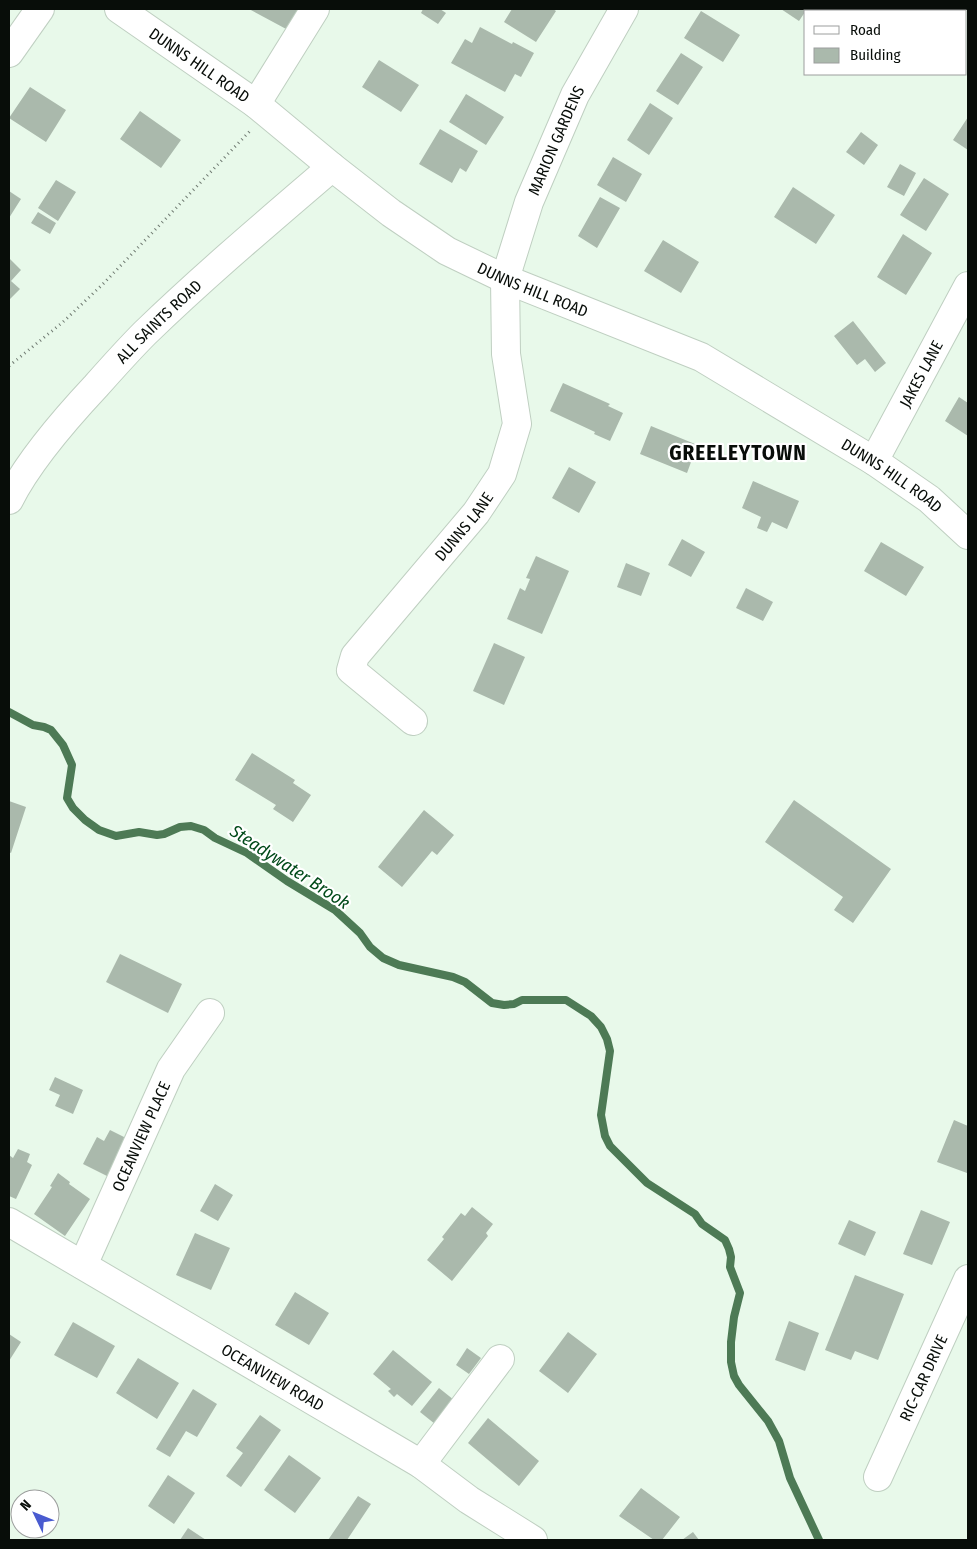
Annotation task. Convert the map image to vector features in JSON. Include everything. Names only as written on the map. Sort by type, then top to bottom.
[{"type":"street","points":[[9,53],[40,9]]},
{"type":"street","name":"DUNNS HILL ROAD","points":[[119,9],[261,108],[391,213],[447,251],[505,279],[701,357],[874,461],[930,499],[968,535]]},
{"type":"street","points":[[261,108],[315,9]]},
{"type":"street","name":"MARION GARDENS","points":[[505,279],[529,202],[574,95],[624,9]]},
{"type":"street","name":"ALL SAINTS ROAD","points":[[9,500],[13,491],[40,453],[76,408],[144,334],[244,243],[332,167]]},
{"type":"street","name":"DUNNS LANE","points":[[413,721],[351,670],[355,656],[476,513],[502,474],[517,424],[506,354],[505,279]]},
{"type":"street","name":"JAKES LANE","points":[[874,461],[968,286]]},
{"type":"street","name":"OCEANVIEW PLACE","points":[[83,1265],[172,1069],[210,1013]]},
{"type":"street","name":"OCEANVIEW ROAD","points":[[9,1222],[421,1464],[469,1500],[533,1540]]},
{"type":"street","name":"RIC-CAR DRIVE","points":[[878,1478],[968,1280]]},
{"type":"street","points":[[421,1464],[500,1359]]},
{"type":"path","points":[[9,366],[63,322],[103,284],[261,108]]},
{"type":"building","points":[[249,9],[299,9],[288,30]]},
{"type":"building","points":[[423,9],[440,9],[446,13],[438,24],[421,13]]},
{"type":"building","points":[[512,9],[553,9],[556,11],[536,42],[504,22]]},
{"type":"building","points":[[781,9],[807,9],[804,10],[799,21]]},
{"type":"building","points":[[701,11],[740,35],[723,62],[684,38]]},
{"type":"building","points":[[480,27],[534,53],[521,77],[515,74],[505,92],[451,63],[465,39],[472,43]]},
{"type":"building","points":[[681,53],[703,67],[678,105],[656,91]]},
{"type":"building","points":[[379,60],[419,85],[401,112],[362,87]]},
{"type":"building","points":[[30,87],[66,110],[46,142],[9,118]]},
{"type":"building","points":[[466,94],[504,117],[486,145],[449,122]]},
{"type":"building","points":[[650,103],[673,118],[649,155],[627,140]]},
{"type":"building","points":[[140,111],[181,140],[161,168],[120,139]]},
{"type":"building","points":[[968,117],[968,150],[953,140]]},
{"type":"building","points":[[440,129],[478,151],[466,172],[460,168],[452,183],[419,164]]},
{"type":"building","points":[[861,132],[878,145],[864,165],[846,152]]},
{"type":"building","points":[[613,157],[642,174],[626,202],[597,185]]},
{"type":"building","points":[[900,164],[916,173],[904,196],[887,187]]},
{"type":"building","points":[[924,178],[949,194],[926,231],[900,215]]},
{"type":"building","points":[[56,180],[76,192],[58,221],[38,208]]},
{"type":"building","points":[[793,187],[835,215],[816,244],[774,217]]},
{"type":"building","points":[[9,191],[21,199],[9,218]]},
{"type":"building","points":[[600,197],[620,208],[597,248],[578,236]]},
{"type":"building","points":[[38,212],[56,223],[50,234],[31,223]]},
{"type":"building","points":[[903,234],[932,253],[906,295],[877,277]]},
{"type":"building","points":[[663,240],[699,262],[681,293],[644,271]]},
{"type":"building","points":[[9,258],[21,270],[11,281],[20,289],[9,300]]},
{"type":"building","points":[[853,321],[886,363],[875,372],[865,359],[857,365],[834,336]]},
{"type":"building","points":[[563,383],[610,404],[608,406],[623,413],[610,441],[550,411]]},
{"type":"building","points":[[959,397],[968,403],[968,436],[945,421]]},
{"type":"building","points":[[651,426],[695,444],[692,452],[694,454],[687,473],[640,454]]},
{"type":"building","points":[[569,467],[596,482],[579,513],[552,498]]},
{"type":"building","points":[[753,481],[799,501],[787,529],[772,522],[767,532],[757,528],[761,517],[742,508]]},
{"type":"building","points":[[682,539],[705,552],[691,577],[668,565]]},
{"type":"building","points":[[881,542],[924,567],[906,596],[864,571]]},
{"type":"building","points":[[536,556],[569,571],[542,634],[507,619],[520,588],[525,591],[530,579],[526,578]]},
{"type":"building","points":[[626,563],[650,573],[641,596],[617,587]]},
{"type":"building","points":[[746,588],[773,602],[763,621],[736,608]]},
{"type":"building","points":[[494,643],[525,657],[504,705],[473,691]]},
{"type":"building","points":[[252,753],[295,780],[293,783],[311,795],[293,822],[273,809],[276,805],[235,780]]},
{"type":"building","points":[[794,800],[891,869],[853,923],[834,910],[843,897],[765,842]]},
{"type":"building","points":[[9,801],[26,807],[11,853],[9,852]]},
{"type":"building","points":[[424,810],[454,835],[437,855],[432,851],[402,887],[378,867]]},
{"type":"building","points":[[120,954],[182,984],[168,1013],[106,982]]},
{"type":"building","points":[[55,1077],[83,1090],[73,1114],[55,1106],[60,1095],[49,1090]]},
{"type":"building","points":[[954,1120],[968,1126],[967,1173],[937,1162]]},
{"type":"building","points":[[110,1130],[126,1138],[107,1176],[83,1164],[97,1137],[104,1141]]},
{"type":"building","points":[[18,1149],[30,1154],[27,1162],[32,1165],[16,1199],[9,1196],[9,1155],[13,1158]]},
{"type":"building","points":[[58,1173],[70,1182],[69,1184],[90,1199],[65,1236],[34,1214],[52,1187],[50,1186]]},
{"type":"building","points":[[215,1184],[233,1195],[218,1221],[200,1211]]},
{"type":"building","points":[[472,1207],[493,1224],[486,1233],[488,1236],[452,1281],[427,1260],[461,1213],[465,1216]]},
{"type":"building","points":[[921,1210],[950,1222],[932,1265],[903,1254]]},
{"type":"building","points":[[849,1220],[876,1232],[865,1256],[838,1244]]},
{"type":"building","points":[[195,1233],[230,1248],[211,1290],[176,1275]]},
{"type":"building","points":[[855,1275],[904,1294],[878,1360],[855,1351],[851,1360],[825,1350]]},
{"type":"building","points":[[295,1292],[329,1313],[309,1345],[275,1325]]},
{"type":"building","points":[[789,1321],[819,1333],[805,1371],[775,1360]]},
{"type":"building","points":[[73,1322],[115,1346],[97,1378],[54,1355]]},
{"type":"building","points":[[568,1332],[597,1354],[568,1393],[539,1371]]},
{"type":"building","points":[[9,1334],[21,1342],[9,1361]]},
{"type":"building","points":[[467,1348],[481,1358],[469,1374],[456,1365]]},
{"type":"building","points":[[393,1350],[432,1382],[412,1406],[397,1394],[394,1397],[388,1391],[391,1389],[373,1374]]},
{"type":"building","points":[[138,1358],[179,1383],[157,1419],[116,1393]]},
{"type":"building","points":[[439,1388],[459,1404],[440,1428],[420,1412]]},
{"type":"building","points":[[193,1389],[217,1404],[197,1437],[186,1431],[170,1457],[156,1449]]},
{"type":"building","points":[[260,1415],[281,1430],[241,1487],[226,1476],[243,1453],[236,1448]]},
{"type":"building","points":[[488,1418],[539,1461],[519,1486],[468,1443]]},
{"type":"building","points":[[289,1455],[321,1478],[295,1513],[264,1490]]},
{"type":"building","points":[[168,1475],[195,1493],[174,1524],[148,1506]]},
{"type":"building","points":[[641,1488],[680,1517],[662,1540],[654,1540],[619,1516]]},
{"type":"building","points":[[358,1496],[371,1504],[347,1540],[328,1540]]},
{"type":"building","points":[[188,1528],[206,1540],[180,1540]]},
{"type":"building","points":[[693,1532],[699,1540],[682,1540]]},
{"type":"waterway","name":"Steadywater Brook","points":[[9,712],[33,725],[51,730],[63,745],[72,765],[67,798],[73,808],[99,830],[116,836],[139,832],[157,835],[180,827],[191,826],[204,830],[215,838],[247,853],[287,881],[335,910],[383,958],[399,965],[453,977],[465,982],[492,1003],[504,1005],[514,1004],[522,1000],[566,1000],[591,1016],[601,1027],[610,1051],[601,1115],[605,1136],[610,1146],[647,1183],[695,1214],[702,1224],[725,1240],[731,1257],[730,1267],[740,1293],[734,1317],[731,1342],[731,1362],[734,1376],[768,1421],[779,1441],[790,1478],[819,1540]]},
{"type":"district","name":"GREELEYTOWN","points":[[738,453]]}]
